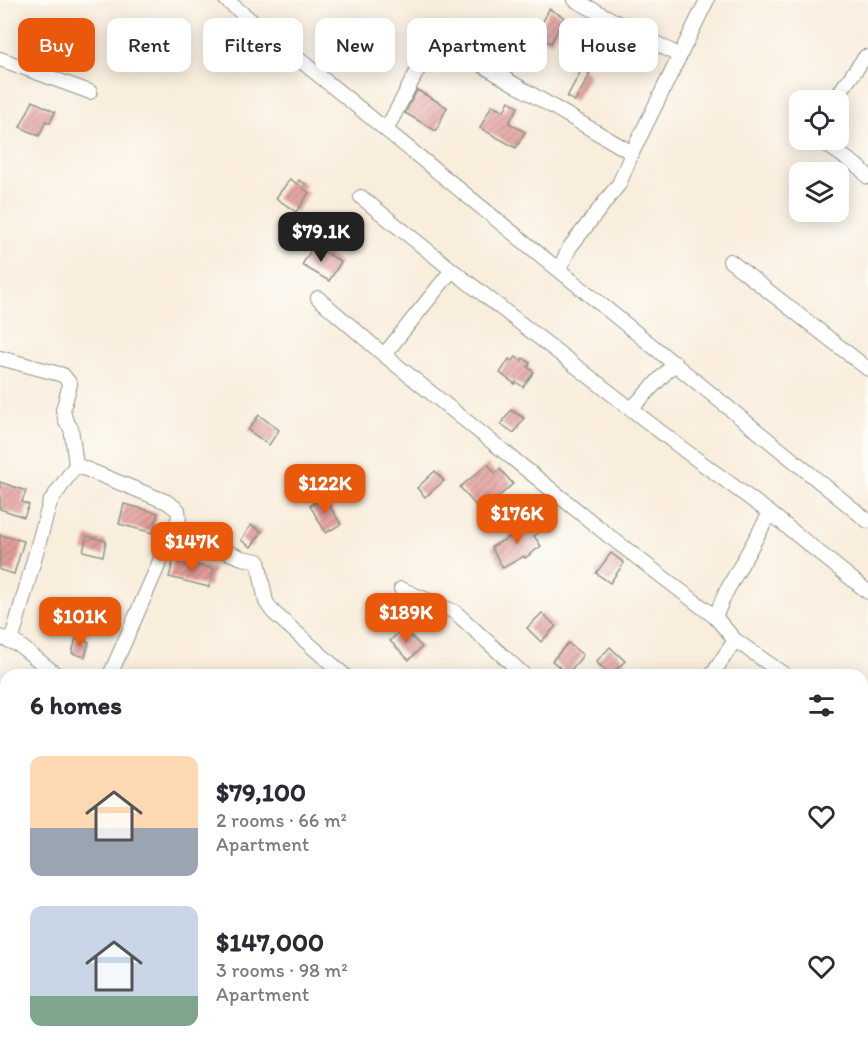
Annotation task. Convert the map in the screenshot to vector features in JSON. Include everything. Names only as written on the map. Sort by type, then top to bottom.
[{"type":"street","points":[[226,0],[868,521]]},
{"type":"street","points":[[575,0],[680,56]]},
{"type":"street","points":[[559,269],[570,247],[619,184],[707,0]]},
{"type":"street","points":[[386,130],[430,45],[437,42],[444,43],[632,153]]},
{"type":"street","points":[[841,90],[865,57]]},
{"type":"street","points":[[0,59],[90,92]]},
{"type":"street","points":[[834,150],[860,168],[868,177]]},
{"type":"street","points":[[362,196],[452,270],[684,450],[770,513],[868,592]]},
{"type":"street","points":[[730,261],[868,369]]},
{"type":"street","points":[[384,355],[452,270]]},
{"type":"street","points":[[318,298],[384,355],[609,536],[715,617],[735,640],[776,669]]},
{"type":"street","points":[[0,358],[63,375],[70,384],[63,410],[66,422],[71,428],[76,465],[50,502],[5,639],[19,645],[49,669]]},
{"type":"street","points":[[632,408],[675,363]]},
{"type":"street","points":[[76,465],[167,502],[178,510],[180,518],[113,669]]},
{"type":"street","points":[[715,617],[726,592],[770,513]]},
{"type":"street","points":[[173,530],[242,558],[258,561],[266,602],[273,612],[337,669]]},
{"type":"street","points":[[401,589],[455,612],[517,669]]},
{"type":"street","points":[[716,669],[735,640]]},
{"type":"building","points":[[549,9],[564,17],[559,18],[559,27],[551,43],[547,41],[547,18],[545,18]]},
{"type":"building","points":[[580,72],[590,74],[575,101],[567,97]]},
{"type":"building","points":[[417,90],[447,107],[436,131],[405,113]]},
{"type":"building","points":[[33,101],[55,112],[50,123],[46,121],[39,136],[20,127]]},
{"type":"building","points":[[509,101],[518,107],[509,123],[525,132],[516,148],[480,128],[492,105],[504,111]]},
{"type":"building","points":[[290,179],[297,184],[299,180],[306,184],[303,188],[309,193],[296,212],[276,198]]},
{"type":"building","points":[[314,245],[341,262],[329,281],[302,265]]},
{"type":"building","points":[[516,357],[521,361],[523,358],[530,363],[528,367],[534,372],[523,387],[500,373],[509,359],[512,361]]},
{"type":"building","points":[[511,410],[524,418],[514,433],[501,424]]},
{"type":"building","points":[[259,415],[279,430],[269,445],[248,430]]},
{"type":"building","points":[[488,464],[495,473],[500,469],[513,484],[481,512],[460,487]]},
{"type":"building","points":[[435,471],[444,481],[425,497],[417,488]]},
{"type":"building","points":[[0,482],[26,491],[22,502],[29,505],[24,517],[0,509]]},
{"type":"building","points":[[324,497],[341,524],[326,533],[310,506]]},
{"type":"building","points":[[124,504],[158,513],[153,533],[119,524]]},
{"type":"building","points":[[525,523],[527,526],[531,524],[538,533],[534,536],[541,546],[525,558],[524,556],[503,568],[491,547],[510,537],[509,535]]},
{"type":"building","points":[[251,525],[262,532],[251,547],[241,540]]},
{"type":"building","points":[[0,535],[24,541],[14,574],[0,570]]},
{"type":"building","points":[[87,536],[106,541],[103,556],[83,551]]},
{"type":"building","points":[[611,553],[624,563],[610,583],[596,573]]},
{"type":"building","points":[[174,559],[214,569],[209,587],[169,577]]},
{"type":"building","points":[[542,613],[556,626],[541,642],[527,628]]},
{"type":"building","points":[[403,628],[422,647],[409,660],[390,641]]},
{"type":"building","points":[[76,638],[89,642],[85,657],[72,653]]},
{"type":"building","points":[[568,643],[583,655],[572,669],[562,669],[552,661]]},
{"type":"building","points":[[610,647],[625,661],[617,669],[604,669],[596,662]]}]
